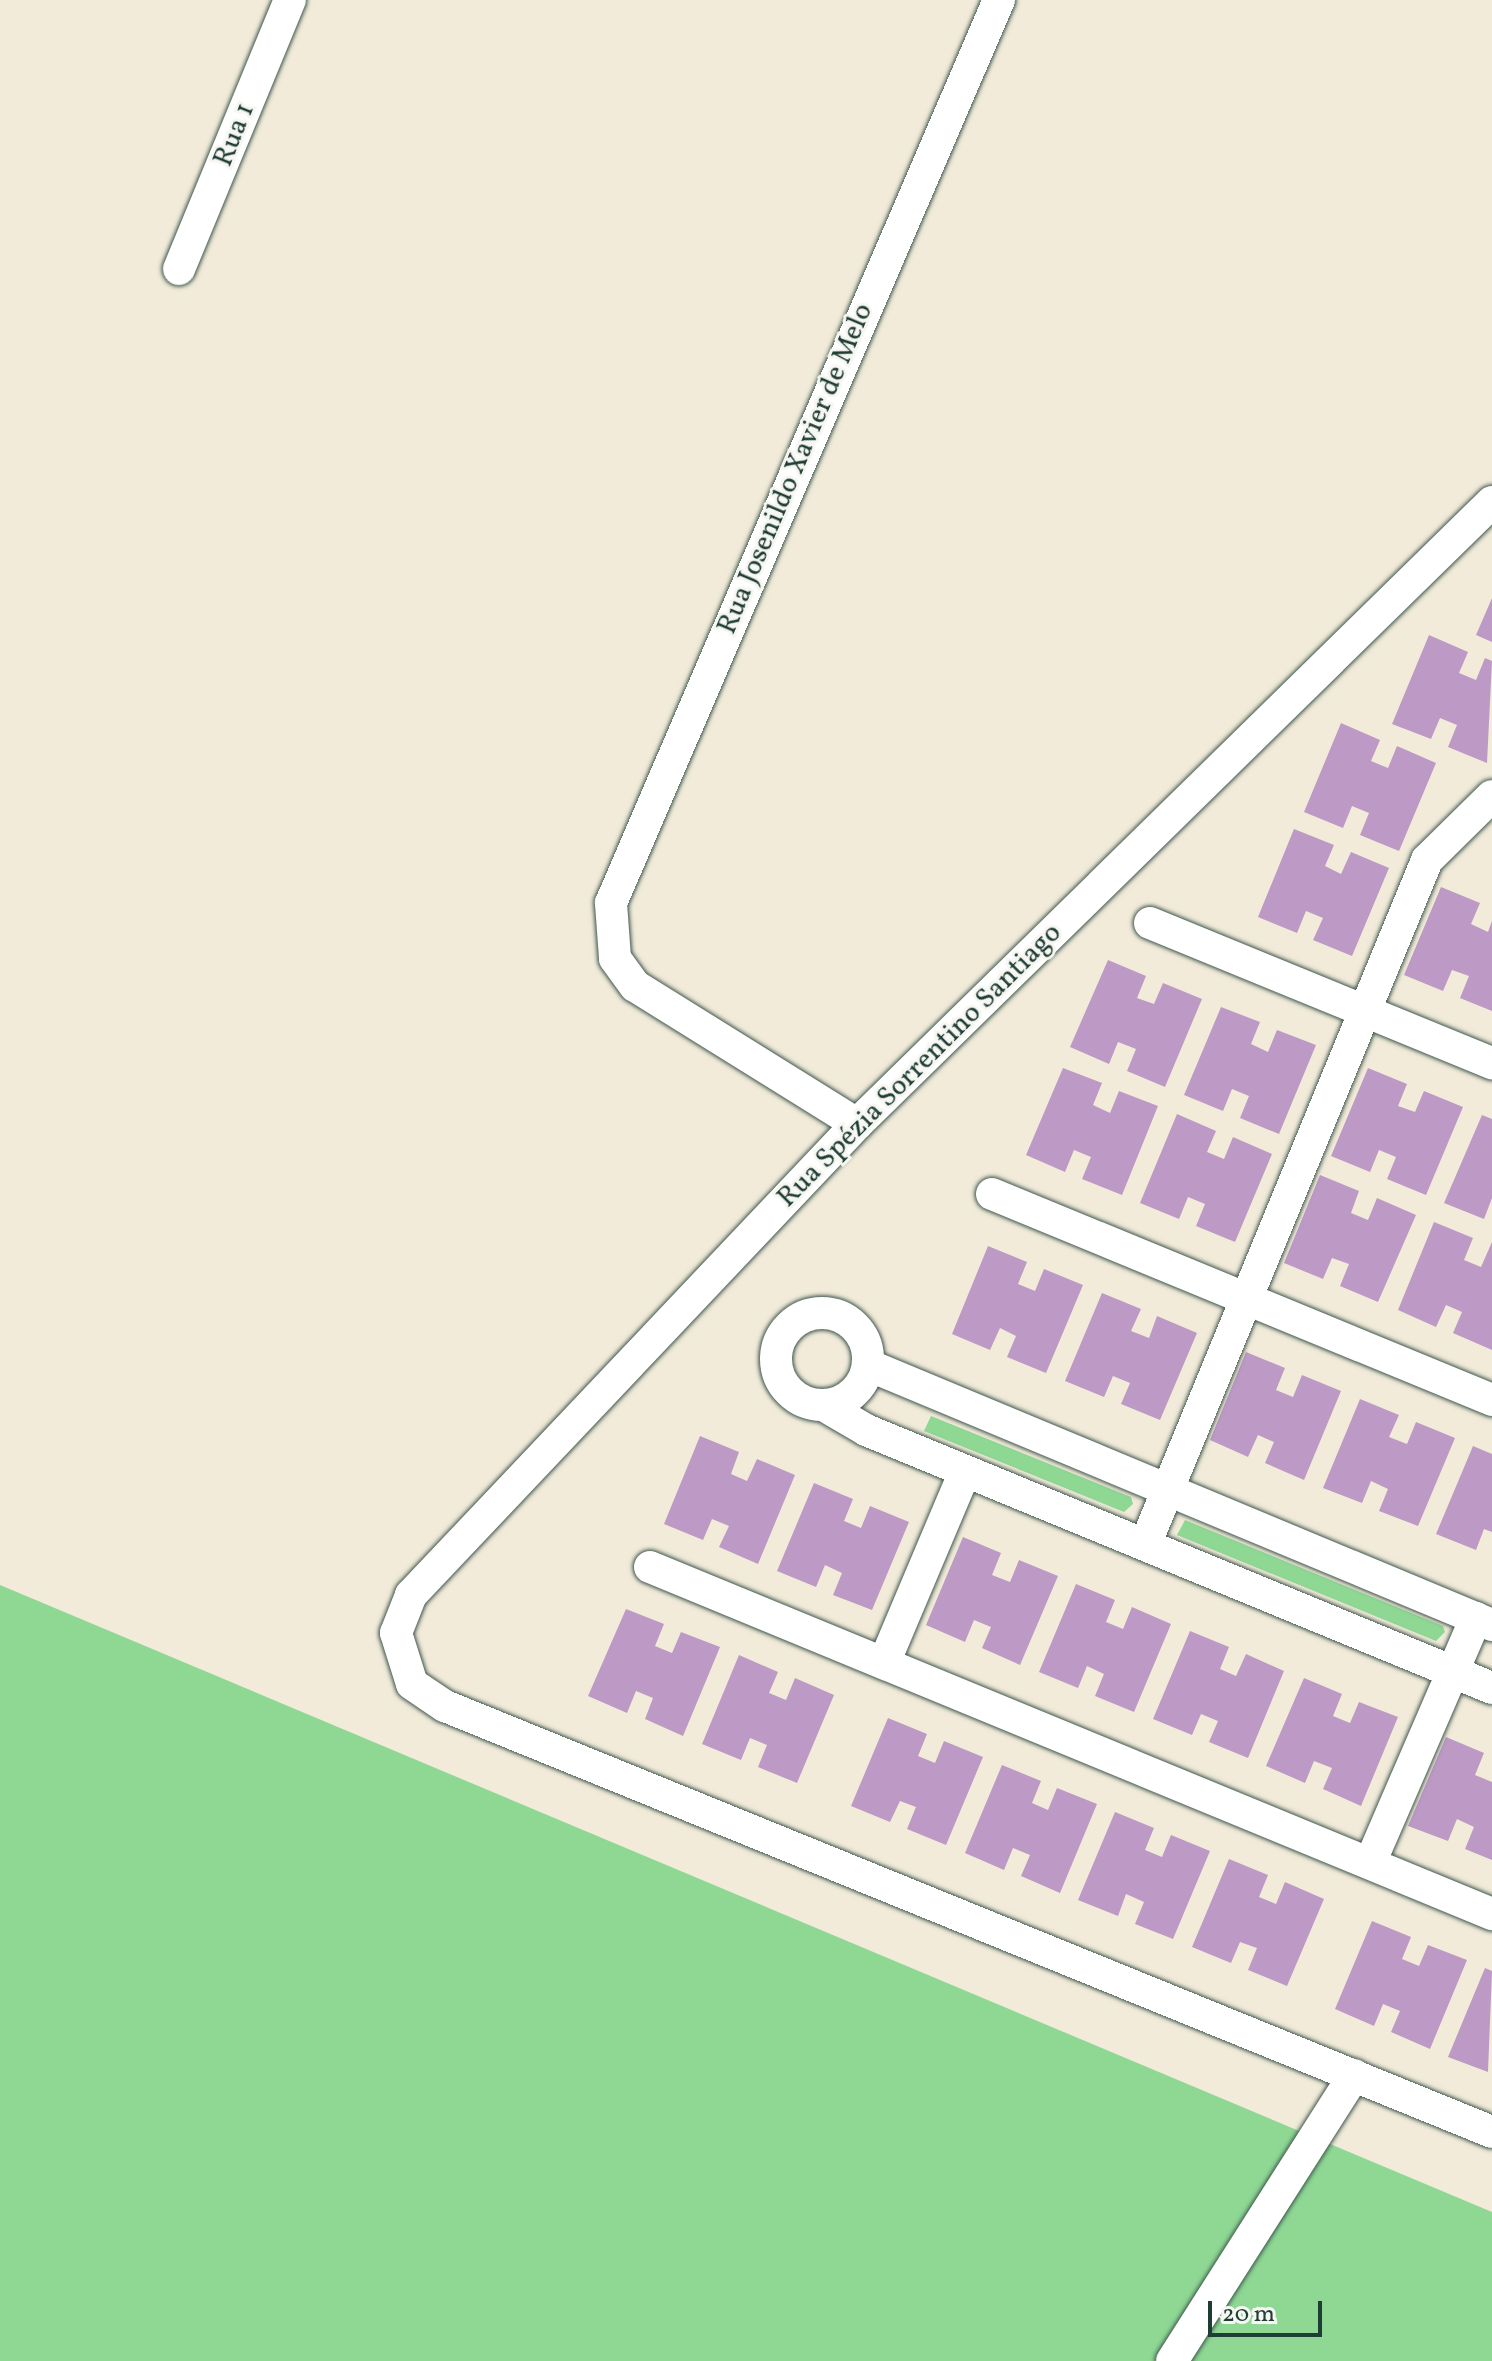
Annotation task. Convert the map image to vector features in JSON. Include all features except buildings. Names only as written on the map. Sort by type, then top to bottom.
[{"type":"street","name":"Rua 1","points":[[179,269],[290,0]]},
{"type":"street","name":"Rua Josenildo Xavier de Melo","points":[[857,1124],[650,998],[623,972],[611,943],[618,880],[999,0]]},
{"type":"street","name":"Rua Spézia Sorrentino Santiago","points":[[1354,2075],[445,1706],[412,1684],[399,1660],[398,1620],[411,1595],[857,1124],[1492,502]]},
{"type":"street","points":[[1145,1545],[1427,860],[1492,796]]},
{"type":"street","points":[[1150,923],[1492,1063]]},
{"type":"street","points":[[992,1194],[1492,1400]]},
{"type":"street","points":[[825,1406],[854,1393],[868,1365],[861,1334],[836,1315],[790,1326],[777,1354],[784,1385],[825,1406],[965,1471],[1492,1688]]},
{"type":"street","points":[[868,1365],[1484,1622],[1451,1672],[1370,1863]]},
{"type":"street","points":[[884,1663],[965,1471]]},
{"type":"street","points":[[650,1567],[1492,1914]]},
{"type":"street","points":[[1172,2361],[1354,2075],[1492,2132]]},
{"type":"green space","points":[[931,1416],[1131,1497],[1133,1504],[1124,1512],[924,1431]]},
{"type":"green space","points":[[1185,1520],[1443,1626],[1445,1632],[1436,1641],[1177,1535]]},
{"type":"green space","points":[[0,1585],[1492,2212],[1492,2361],[0,2361]]}]
